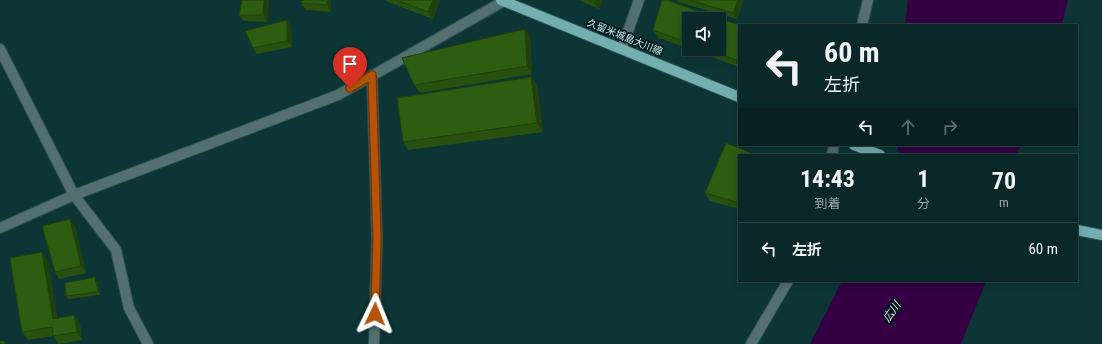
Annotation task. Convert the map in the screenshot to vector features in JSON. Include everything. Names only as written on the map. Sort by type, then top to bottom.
[{"type":"main road","name":"久留米城島大川線","points":[[503,1],[622,48],[738,97]]},
{"type":"main road","points":[[857,146],[877,154]]},
{"type":"main road","points":[[1078,230],[1102,235]]},
{"type":"street","points":[[622,48],[639,0]]},
{"type":"street","points":[[862,24],[868,0]]},
{"type":"street","points":[[0,228],[74,195],[338,95],[503,1]]},
{"type":"street","points":[[0,49],[74,195],[116,250],[129,308],[148,344]]},
{"type":"street","points":[[372,75],[377,238],[374,344]]},
{"type":"street","points":[[751,344],[787,282]]},
{"type":"water","points":[[908,0],[1068,0],[1062,24],[905,24]]},
{"type":"water","points":[[897,146],[1020,146],[1016,154],[900,154]]},
{"type":"water","name":"広川","points":[[841,282],[986,282],[961,344],[810,344]]},
{"type":"building","points":[[242,0],[264,0],[263,15],[239,15]]},
{"type":"building","points":[[302,0],[327,0],[327,5],[301,3]]},
{"type":"building","points":[[396,0],[433,0],[428,12]]},
{"type":"building","points":[[588,0],[596,0],[594,3]]},
{"type":"building","points":[[662,0],[701,12],[682,12],[682,40],[653,30]]},
{"type":"building","points":[[689,0],[738,0],[733,13]]},
{"type":"building","points":[[287,20],[287,41],[253,48],[245,31]]},
{"type":"building","points":[[726,21],[738,25],[738,61],[725,56]]},
{"type":"building","points":[[525,29],[527,66],[414,85],[402,58]]},
{"type":"building","points":[[531,77],[537,123],[403,142],[397,98]]},
{"type":"building","points":[[726,143],[754,154],[738,154],[738,203],[705,193]]},
{"type":"building","points":[[70,219],[81,266],[55,272],[42,226]]},
{"type":"building","points":[[42,252],[53,319],[74,315],[77,332],[53,336],[52,327],[22,332],[10,258]]},
{"type":"building","points":[[95,277],[98,292],[66,296],[65,283]]},
{"type":"building","points":[[0,341],[5,341],[5,344],[0,344]]},
{"type":"route","points":[[350,88],[372,75],[377,238],[375,314]]}]
